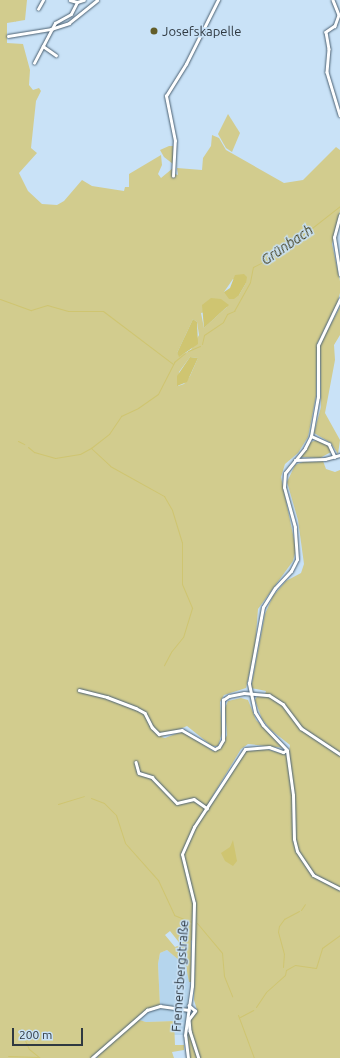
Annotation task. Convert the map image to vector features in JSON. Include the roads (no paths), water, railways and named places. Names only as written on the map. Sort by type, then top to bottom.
[{"type":"main road","points":[[340,215],[334,237],[340,275]]},
{"type":"main road","points":[[340,299],[318,345],[318,397],[310,436],[305,448],[285,473],[284,487],[295,528],[298,556],[291,571],[267,598],[261,613],[249,693],[255,712],[263,725],[285,745],[287,751],[293,789],[294,839],[297,851],[313,874],[340,889]]},
{"type":"main road","name":"Fremersbergstraße","points":[[188,1058],[188,1019],[194,903],[182,854],[194,827],[245,749],[269,747],[287,751]]},
{"type":"street","points":[[38,9],[43,0]]},
{"type":"street","points":[[70,0],[84,0]]},
{"type":"street","points":[[8,36],[51,29],[69,22],[97,0]]},
{"type":"street","points":[[173,176],[175,151],[166,96],[186,64],[218,0]]},
{"type":"street","points":[[333,0],[339,15],[335,26],[326,32],[329,49],[327,72],[340,116]]},
{"type":"street","points":[[34,63],[55,23],[70,14],[77,1]]},
{"type":"street","points":[[43,46],[56,55]]},
{"type":"street","points":[[310,436],[329,444],[335,457]]},
{"type":"street","points":[[294,460],[335,457],[340,455]]},
{"type":"street","points":[[79,690],[136,708],[145,713],[152,727],[159,734],[182,730],[215,749],[219,748],[223,740],[223,700],[229,696],[249,693],[274,696],[283,704],[301,728],[340,754]]},
{"type":"street","points":[[136,762],[139,773],[152,777],[178,803],[194,799],[207,808]]},
{"type":"street","points":[[92,1058],[147,1010],[160,1006],[189,1008],[195,1011],[188,1019],[190,1031],[199,1058]]},
{"type":"waterway","name":"Grünbach","points":[[202,344],[204,335],[223,322],[227,314],[234,311],[250,282],[253,267],[280,253],[340,206]]},
{"type":"waterway","points":[[0,299],[31,310],[47,305],[68,311],[103,311],[173,364]]},
{"type":"waterway","name":"Grünbach","points":[[188,351],[200,346]]},
{"type":"waterway","name":"Grünbach","points":[[28,447],[34,452],[55,458],[80,454],[91,448],[109,434],[121,416],[138,408],[158,394],[174,362],[185,353]]},
{"type":"waterway","name":"Grünbach","points":[[18,441],[24,444]]},
{"type":"waterway","points":[[91,448],[110,466],[164,496],[172,510],[182,542],[182,584],[192,608],[183,637],[171,652],[164,665]]},
{"type":"waterway","points":[[58,804],[84,796]]},
{"type":"waterway","points":[[91,798],[104,803],[116,815],[125,843],[158,880],[174,915],[191,922]]},
{"type":"waterway","points":[[301,910],[305,904]]},
{"type":"waterway","points":[[283,967],[284,954],[278,932],[279,926],[284,919],[299,911]]},
{"type":"waterway","points":[[197,923],[222,953],[224,976],[232,996]]},
{"type":"waterway","points":[[256,1007],[266,992],[285,975],[286,970],[295,965],[316,968],[322,948],[340,935]]},
{"type":"waterway","points":[[240,1017],[253,1010]]},
{"type":"waterway","points":[[238,1015],[254,1058]]},
{"type":"waterway","points":[[20,1029],[29,1049],[40,1058]]},
{"type":"waterway","points":[[8,1056],[39,1057]]},
{"type":"place","name":"Josefskapelle","points":[[154,31]]}]
